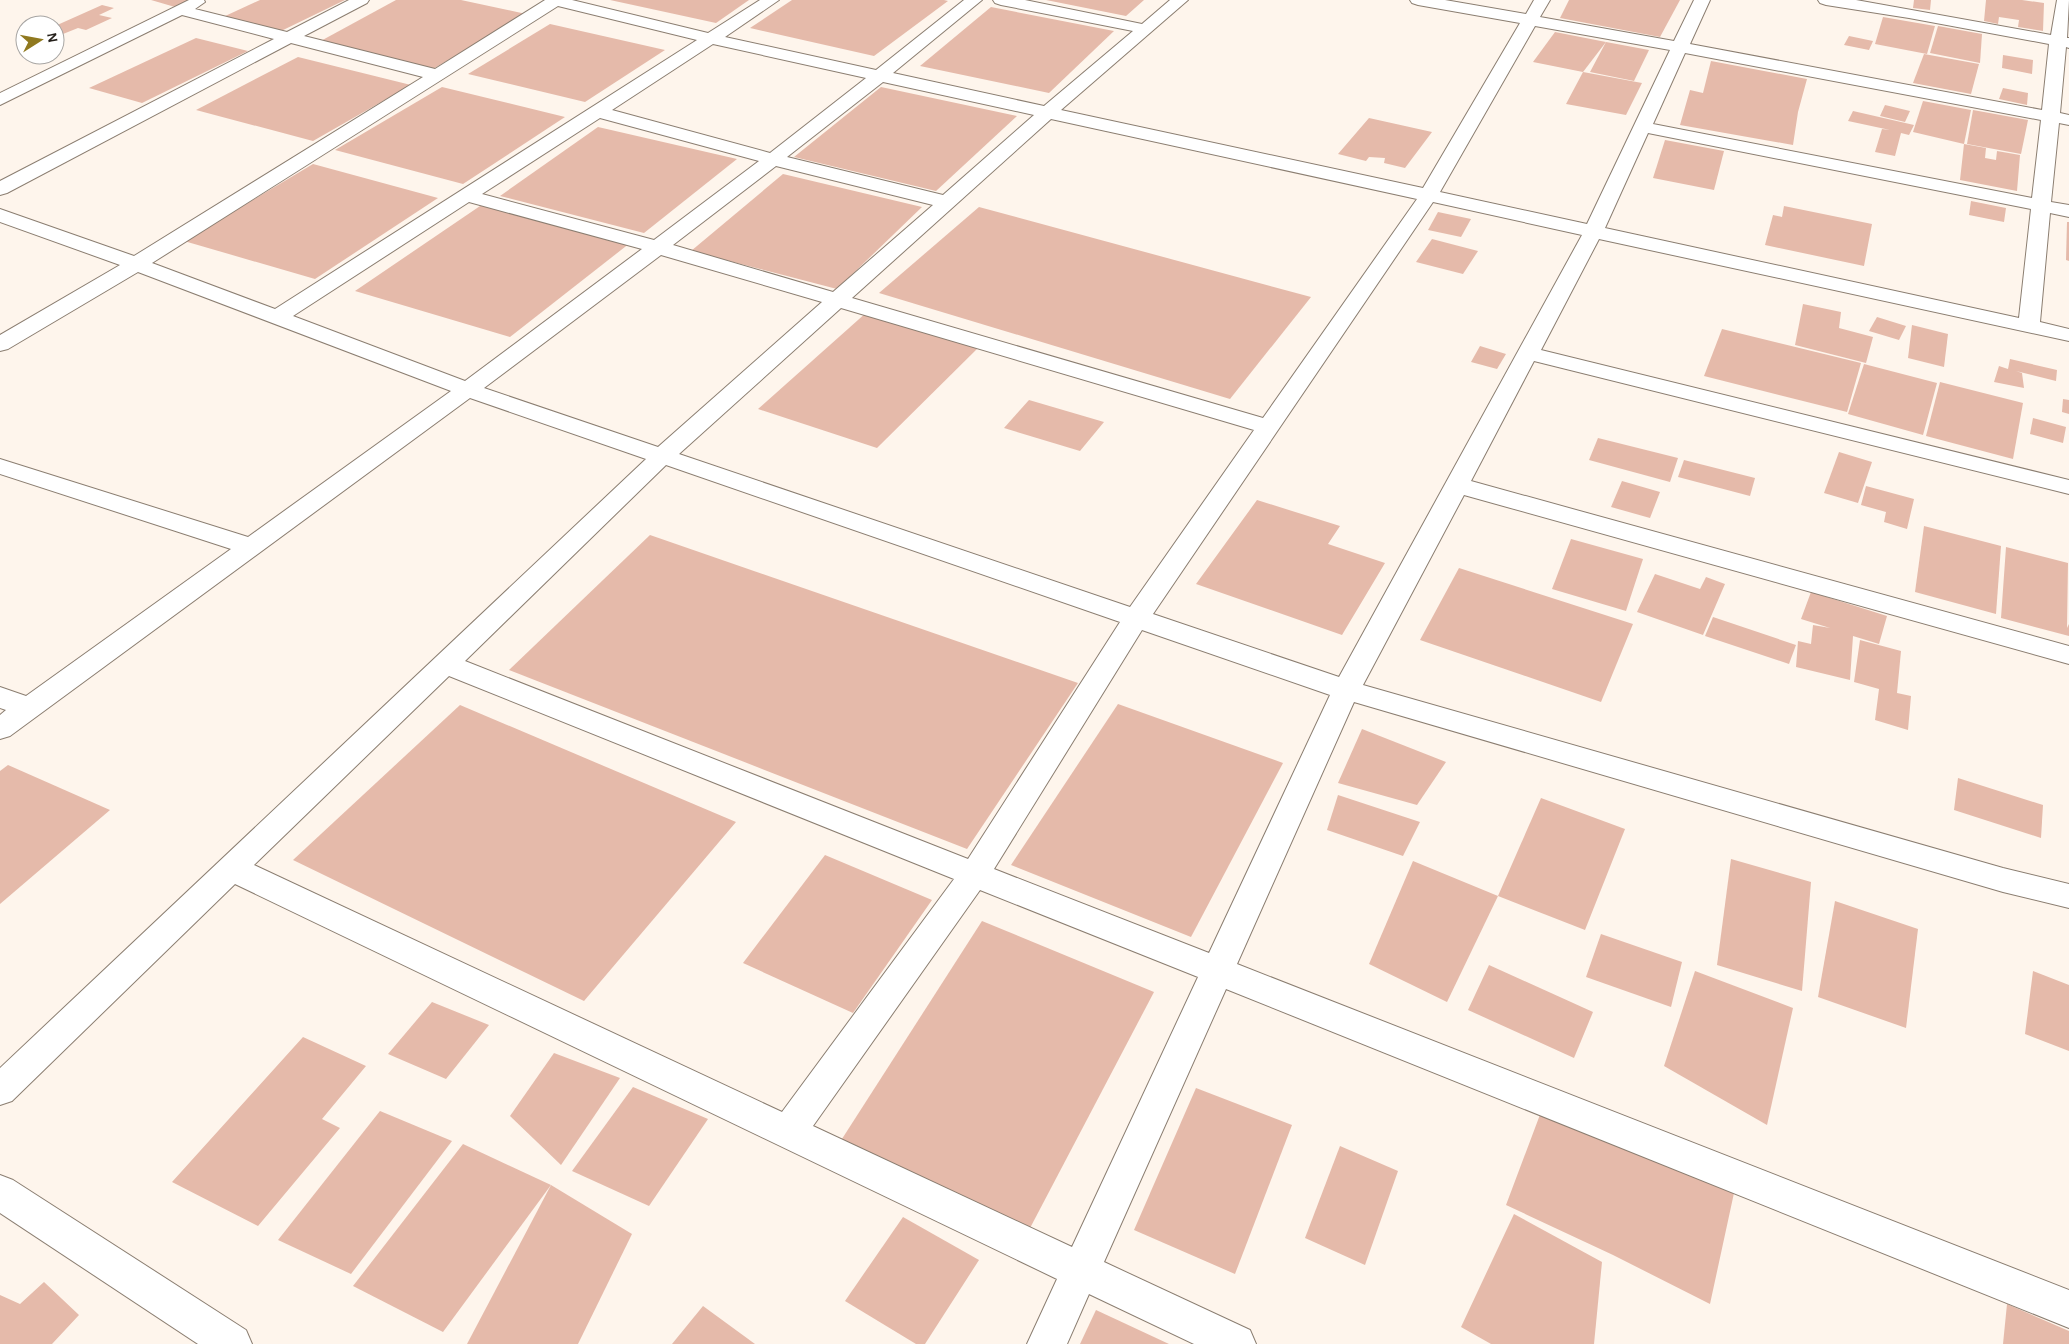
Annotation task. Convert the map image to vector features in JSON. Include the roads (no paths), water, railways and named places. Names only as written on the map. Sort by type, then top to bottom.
[{"type":"street","points":[[0,100],[200,0]]},
{"type":"street","points":[[0,188],[361,0]]},
{"type":"street","points":[[0,344],[136,264],[555,0],[711,39],[2069,335]]},
{"type":"street","points":[[276,318],[772,0]]},
{"type":"street","points":[[0,729],[468,390],[880,76],[974,0]]},
{"type":"street","points":[[1001,0],[1145,29]]},
{"type":"street","points":[[0,1090],[662,456],[1047,113],[1180,0]]},
{"type":"street","points":[[1418,0],[1536,10],[1680,47],[2069,120]]},
{"type":"street","points":[[1047,1344],[1346,690],[1593,232],[1702,0]]},
{"type":"street","points":[[1826,0],[1909,13],[2063,43]]},
{"type":"street","points":[[2030,326],[2050,117],[2063,43],[2065,0]]},
{"type":"street","points":[[180,10],[288,39],[437,74]]},
{"type":"street","points":[[788,1132],[974,875],[1136,617],[1428,196],[1536,10]]},
{"type":"street","points":[[599,112],[772,159],[946,202]]},
{"type":"street","points":[[1643,127],[2069,211]]},
{"type":"street","points":[[468,196],[656,247],[1268,427]]},
{"type":"street","points":[[0,215],[136,264],[468,390],[1346,690],[2003,880],[2069,896]]},
{"type":"street","points":[[1528,353],[2069,486]]},
{"type":"street","points":[[0,466],[251,547]]},
{"type":"street","points":[[1456,485],[2069,655]]},
{"type":"street","points":[[444,664],[2069,1309]]},
{"type":"street","points":[[0,697],[28,708]]},
{"type":"street","points":[[231,868],[1236,1344]]},
{"type":"street","points":[[0,1192],[232,1344]]}]
